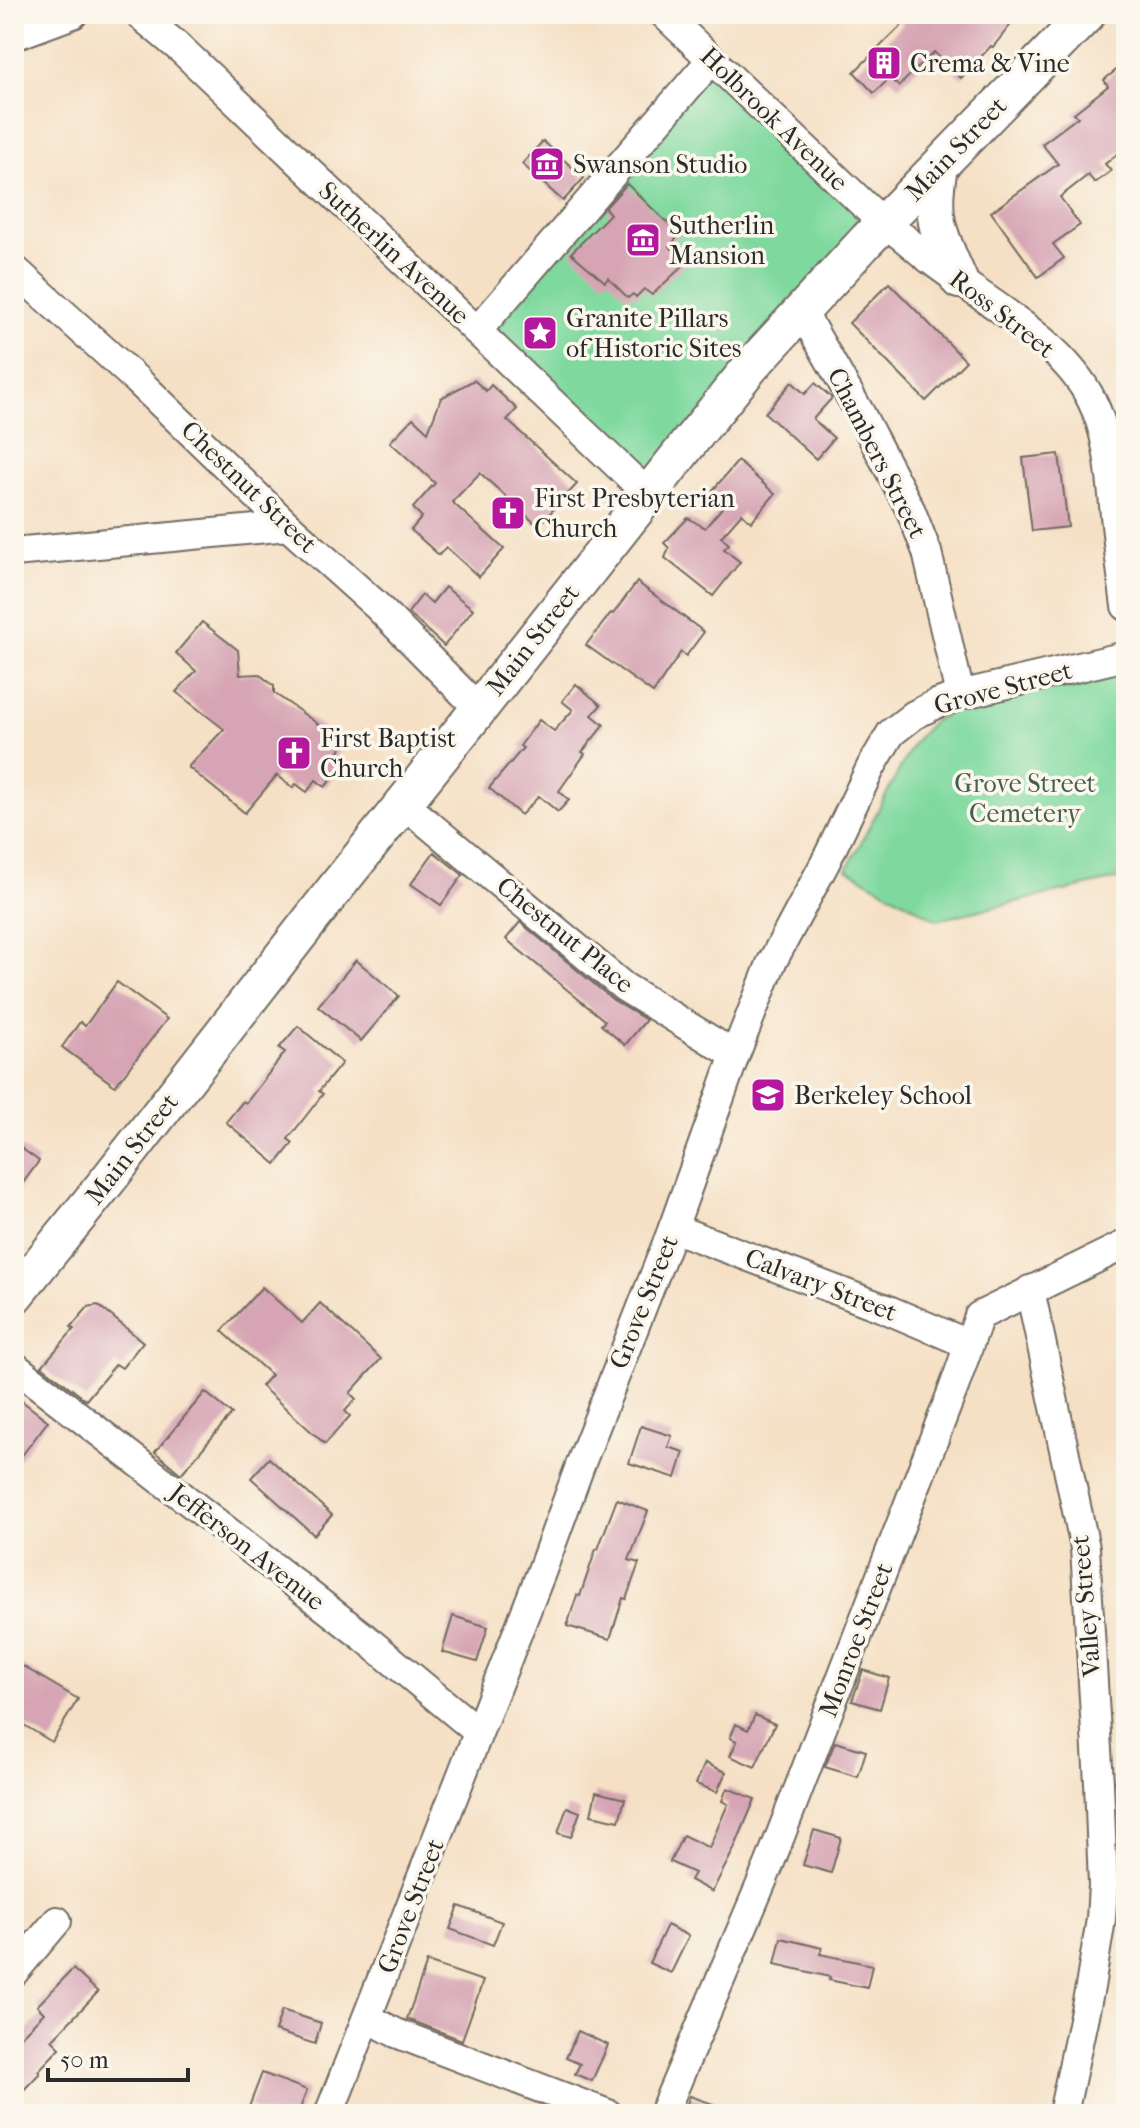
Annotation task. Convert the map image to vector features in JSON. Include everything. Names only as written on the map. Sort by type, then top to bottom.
[{"type":"main road","name":"Main Street","points":[[14,1296],[752,365],[801,310],[1087,14]]},
{"type":"main road","points":[[939,167],[935,193],[938,231],[959,280]]},
{"type":"street","points":[[14,36],[73,14]]},
{"type":"street","name":"Sutherlin Avenue","points":[[139,14],[183,51],[648,494]]},
{"type":"street","name":"Holbrook Avenue","points":[[664,14],[884,224]]},
{"type":"street","points":[[477,331],[712,59]]},
{"type":"street","name":"Ross Street","points":[[884,224],[898,231],[931,260],[1013,316],[1063,361],[1085,387],[1116,450],[1126,606]]},
{"type":"street","name":"Chestnut Street","points":[[14,269],[376,605],[479,709]]},
{"type":"street","name":"Chambers Street","points":[[801,310],[911,511],[927,552],[960,695]]},
{"type":"street","points":[[14,552],[288,526]]},
{"type":"street","name":"Grove Street","points":[[329,2114],[673,1228],[771,964],[825,863],[871,767],[891,733],[914,715],[936,704],[960,695],[1126,656]]},
{"type":"street","name":"Chestnut Place","points":[[403,803],[624,987],[735,1055]]},
{"type":"street","name":"Calvary Street","points":[[673,1228],[886,1309],[968,1344]]},
{"type":"street","name":"Monroe Street","points":[[663,2114],[769,1865],[979,1316],[1126,1244]]},
{"type":"street","name":"Valley Street","points":[[1030,1290],[1085,1548],[1103,1885],[1090,1987],[1063,2114]]},
{"type":"street","name":"Jefferson Avenue","points":[[14,1366],[354,1629],[477,1731]]},
{"type":"street","points":[[14,1972],[57,1921]]},
{"type":"street","points":[[368,2018],[410,2039],[608,2114]]},
{"type":"green space","points":[[712,59],[884,224],[648,494],[477,331]]},
{"type":"green space","name":"Grove Street Cemetery","points":[[1115,673],[1126,767],[1126,877],[937,920],[847,869],[914,742],[933,721],[956,710]]},
{"type":"building","points":[[893,14],[1019,14],[993,47],[961,78],[934,52],[899,86],[890,78],[874,93],[854,72],[903,24]]},
{"type":"building","points":[[1126,62],[1126,147],[1105,164],[1111,171],[1095,183],[1088,175],[1060,197],[1080,225],[1053,244],[1064,258],[1038,277],[991,212],[1058,164],[1042,144],[1078,117],[1074,113],[1108,86],[1104,80]]},
{"type":"building","points":[[543,141],[584,178],[563,201],[522,164]]},
{"type":"building","name":"Sutherlin Mansion","points":[[627,184],[680,235],[669,246],[687,262],[652,295],[644,289],[636,297],[633,294],[628,298],[608,278],[605,282],[571,253],[610,214],[605,208]]},
{"type":"building","points":[[889,283],[966,361],[926,401],[849,323]]},
{"type":"building","points":[[474,380],[486,391],[491,385],[517,409],[507,420],[577,484],[538,526],[480,473],[452,502],[504,549],[479,577],[446,547],[439,555],[411,530],[422,517],[413,508],[435,483],[390,442],[413,418],[428,432],[441,398]]},
{"type":"building","points":[[792,382],[805,394],[815,383],[832,398],[813,419],[834,438],[816,459],[765,413]]},
{"type":"building","points":[[1059,454],[1068,527],[1032,531],[1023,458]]},
{"type":"building","points":[[738,461],[775,494],[751,522],[742,513],[721,537],[729,544],[724,549],[740,562],[713,596],[665,558],[669,548],[664,543],[688,518],[705,528],[726,503],[712,491]]},
{"type":"building","points":[[637,582],[704,632],[686,656],[681,652],[653,693],[586,645]]},
{"type":"building","points":[[445,587],[473,609],[444,646],[408,613],[422,595],[432,603]]},
{"type":"building","points":[[202,622],[238,650],[240,675],[259,674],[274,686],[274,693],[345,743],[335,756],[345,763],[325,787],[316,780],[307,792],[296,784],[293,788],[277,775],[245,813],[188,767],[224,729],[176,692],[196,671],[176,653]]},
{"type":"building","points":[[576,684],[601,705],[592,715],[604,725],[582,752],[585,754],[559,791],[569,800],[558,812],[539,796],[521,815],[489,788],[523,748],[520,746],[539,720],[554,731],[573,710],[562,701]]},
{"type":"building","points":[[434,852],[463,875],[441,905],[411,884]]},
{"type":"building","points":[[520,922],[613,1000],[646,1020],[625,1045],[601,1025],[605,1021],[506,939]]},
{"type":"building","points":[[356,960],[399,996],[361,1041],[318,1006]]},
{"type":"building","points":[[117,982],[167,1019],[115,1086],[62,1047],[80,1022],[85,1026]]},
{"type":"building","points":[[298,1026],[342,1063],[319,1091],[323,1094],[288,1139],[293,1143],[276,1164],[226,1122],[243,1101],[246,1103],[285,1052],[279,1048]]},
{"type":"building","points":[[14,1143],[39,1161],[14,1195]]},
{"type":"building","points":[[262,1287],[302,1323],[320,1303],[381,1359],[350,1393],[356,1399],[345,1411],[350,1416],[325,1444],[261,1386],[271,1375],[222,1331]]},
{"type":"building","points":[[98,1305],[143,1342],[122,1368],[116,1364],[86,1400],[42,1366],[74,1329],[71,1327],[88,1307]]},
{"type":"building","points":[[205,1392],[232,1414],[181,1474],[155,1452]]},
{"type":"building","points":[[14,1395],[48,1421],[14,1466]]},
{"type":"building","points":[[641,1426],[672,1436],[668,1447],[684,1452],[676,1478],[629,1463]]},
{"type":"building","points":[[269,1458],[332,1515],[314,1535],[251,1478]]},
{"type":"building","points":[[617,1499],[648,1511],[629,1560],[639,1563],[626,1599],[623,1598],[610,1639],[567,1626]]},
{"type":"building","points":[[453,1616],[488,1627],[477,1662],[442,1652]]},
{"type":"building","points":[[14,1661],[78,1699],[52,1742],[14,1719]]},
{"type":"building","points":[[863,1670],[889,1678],[880,1709],[852,1701]]},
{"type":"building","points":[[755,1715],[775,1724],[755,1767],[730,1756],[737,1741],[730,1738],[736,1724],[748,1730]]},
{"type":"building","points":[[835,1742],[866,1751],[858,1777],[825,1767]]},
{"type":"building","points":[[705,1763],[726,1772],[717,1792],[696,1784]]},
{"type":"building","points":[[727,1788],[755,1799],[712,1892],[690,1880],[694,1873],[670,1862],[683,1835],[709,1848],[728,1804],[722,1801]]},
{"type":"building","points":[[596,1792],[625,1799],[619,1821],[591,1815]]},
{"type":"building","points":[[567,1807],[580,1812],[571,1837],[558,1833]]},
{"type":"building","points":[[814,1830],[841,1838],[831,1873],[803,1865]]},
{"type":"building","points":[[459,1906],[502,1922],[493,1945],[450,1929]]},
{"type":"building","points":[[667,1925],[689,1936],[671,1973],[649,1963]]},
{"type":"building","points":[[781,1938],[822,1948],[820,1954],[872,1965],[867,1988],[775,1964]]},
{"type":"building","points":[[427,1962],[483,1981],[462,2040],[407,2019]]},
{"type":"building","points":[[73,1969],[98,1992],[52,2040],[60,2048],[14,2100],[14,2043],[44,2013],[37,2006]]},
{"type":"building","points":[[282,2010],[321,2023],[315,2044],[275,2031]]},
{"type":"building","points":[[578,2031],[608,2045],[592,2081],[575,2074],[580,2064],[566,2058]]},
{"type":"building","points":[[262,2073],[307,2090],[298,2114],[268,2114],[249,2107]]},
{"type":"building","points":[[690,2096],[736,2112],[683,2114]]},
{"type":"place","name":"Crema & Vine","points":[[884,63]]},
{"type":"place","name":"Swanson Studio","points":[[547,164]]},
{"type":"place","name":"Sutherlin Mansion","points":[[643,240]]},
{"type":"place","name":"Granite Pillars of Historic Sites","points":[[540,333]]},
{"type":"place","name":"First Presbyterian Church","points":[[508,513]]},
{"type":"place","name":"First Baptist Church","points":[[294,753]]},
{"type":"place","name":"Berkeley School","points":[[768,1095]]}]
